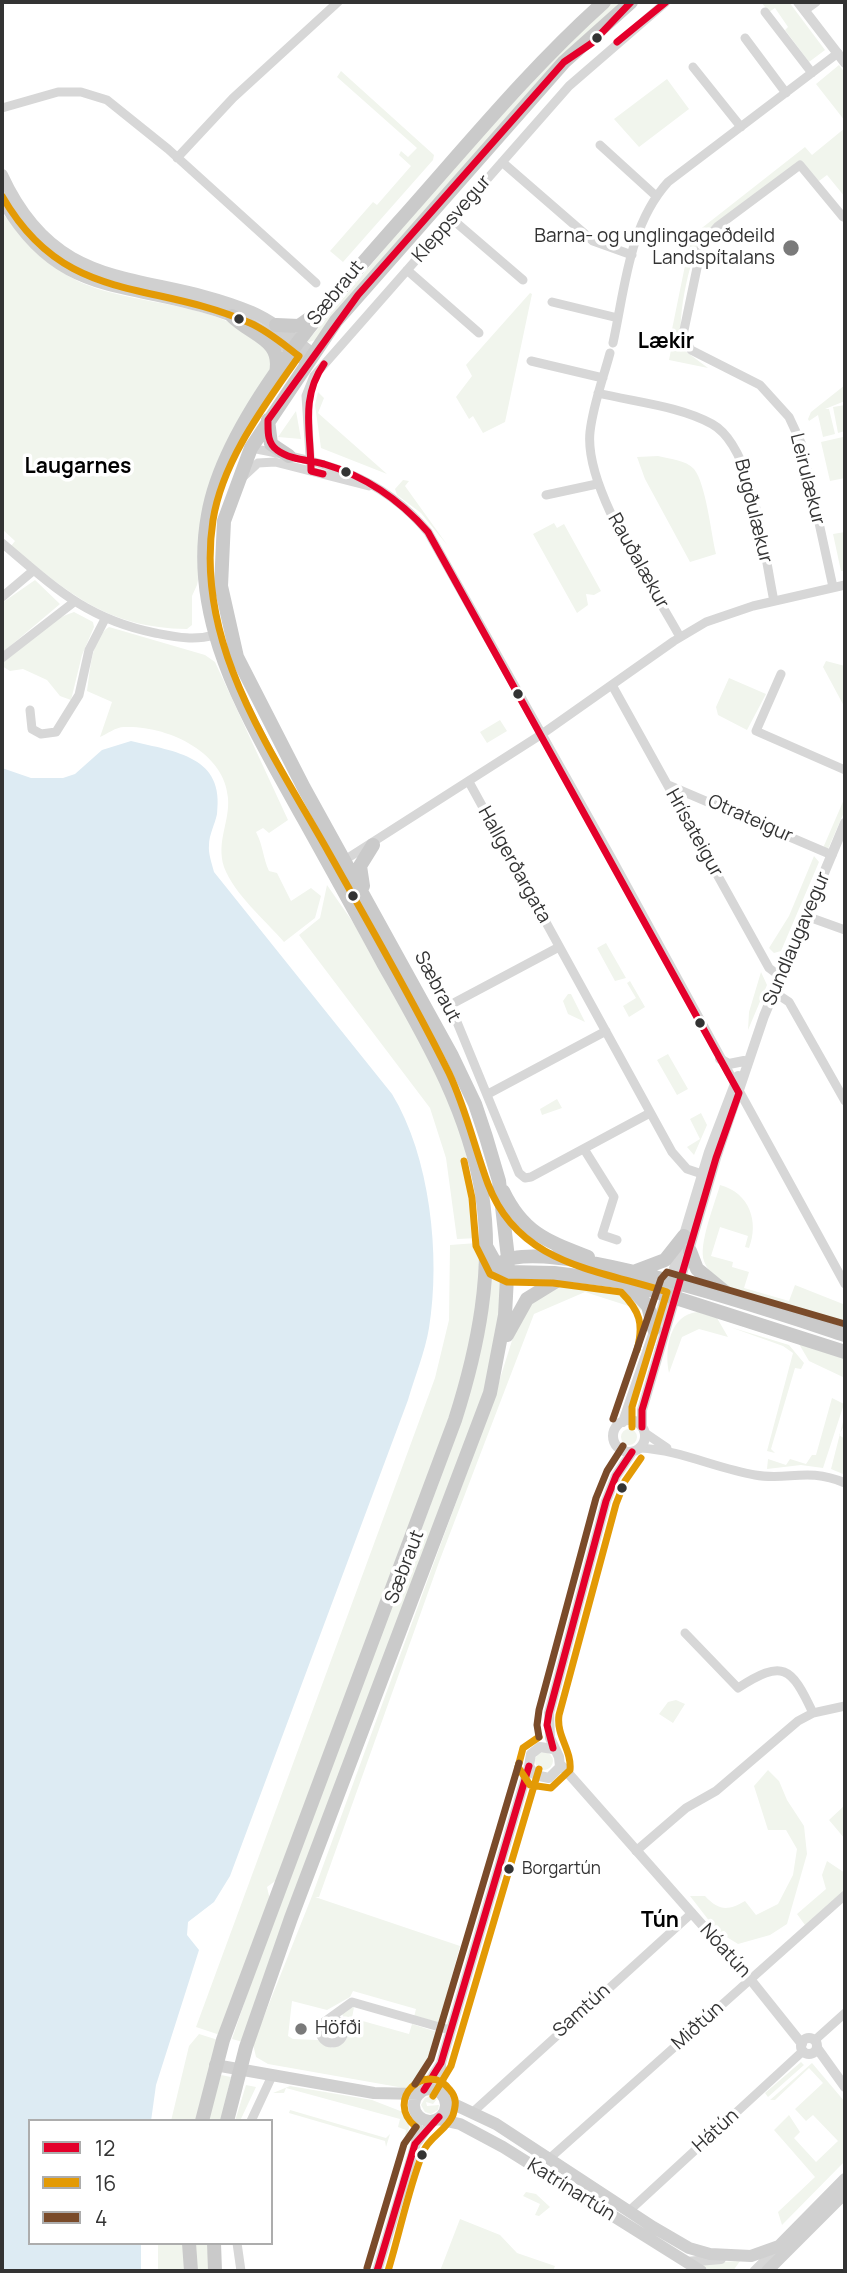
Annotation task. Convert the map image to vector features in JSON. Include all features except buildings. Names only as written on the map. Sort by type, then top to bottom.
[{"type":"main road","name":"Sæbraut","points":[[202,2119],[215,2066],[455,1420],[474,1353],[484,1282],[486,1243],[482,1196],[457,1103],[426,1040],[238,696],[214,635],[205,583],[207,516],[229,453],[275,378],[327,304],[546,57],[604,2]]},
{"type":"main road","name":"Sæbraut","points":[[228,2119],[240,2070],[291,1918],[478,1426],[500,1353],[504,1265],[499,1181],[475,1104],[260,705],[230,636],[220,565],[223,521],[251,447],[310,358],[373,276],[546,82],[631,2]]},
{"type":"main road","points":[[2,175],[20,209],[37,230],[77,262],[110,276],[227,303],[276,324],[299,326],[327,304]]},
{"type":"main road","points":[[2,200],[29,238],[77,274],[120,290],[232,316],[296,347],[310,358]]},
{"type":"main road","points":[[232,316],[273,346],[278,360],[275,378]]},
{"type":"main road","points":[[276,324],[296,347]]},
{"type":"main road","points":[[268,420],[271,444],[289,456]]},
{"type":"main road","points":[[229,453],[251,447]]},
{"type":"main road","points":[[336,844],[357,849],[373,845]]},
{"type":"main road","points":[[365,897],[360,866],[373,845]]},
{"type":"main road","points":[[499,1181],[519,1217],[542,1239],[613,1266],[629,1277],[648,1306],[654,1329]]},
{"type":"main road","points":[[629,1277],[665,1260],[684,1236]]},
{"type":"main road","points":[[486,1243],[504,1265],[567,1274],[629,1277],[786,1324],[812,1324]]},
{"type":"main road","points":[[690,1251],[701,1273],[740,1303]]},
{"type":"main road","points":[[484,1282],[504,1265],[543,1258],[613,1266]]},
{"type":"main road","points":[[500,1353],[527,1299],[567,1274]]},
{"type":"main road","points":[[674,1291],[740,1303],[845,1335]]},
{"type":"main road","points":[[674,1291],[845,1352]]},
{"type":"main road","points":[[215,2066],[374,2093],[434,2090],[443,2098],[445,2109],[435,2120],[374,2093]]},
{"type":"main road","points":[[417,2113],[414,2102],[421,2092]]},
{"type":"main road","name":"Katrínartún","points":[[443,2098],[474,2111],[677,2241],[699,2251],[729,2257]]},
{"type":"main road","name":"Katrínartún","points":[[435,2120],[460,2123],[503,2147],[701,2271]]},
{"type":"main road","points":[[729,2257],[760,2254],[779,2246],[845,2179]]},
{"type":"main road","points":[[767,2271],[845,2193]]},
{"type":"main road","points":[[190,2245],[191,2271]]},
{"type":"main road","points":[[214,2245],[215,2271]]},
{"type":"street","points":[[177,158],[233,98],[338,2]]},
{"type":"street","name":"Kleppsvegur","points":[[312,466],[306,400],[309,384],[569,86],[666,2]]},
{"type":"street","points":[[800,4],[816,2]]},
{"type":"street","points":[[613,343],[641,221],[656,196],[668,182],[812,73],[842,58],[800,4]]},
{"type":"street","points":[[765,12],[812,73]]},
{"type":"street","points":[[745,38],[786,93]]},
{"type":"street","points":[[693,67],[741,127]]},
{"type":"street","points":[[2,108],[45,94],[70,92],[94,95],[123,112],[316,283]]},
{"type":"street","points":[[600,145],[656,196]]},
{"type":"street","points":[[502,162],[593,241],[632,255]]},
{"type":"street","name":"Leirulækur","points":[[833,587],[802,445],[789,417],[760,385],[691,350],[683,335],[702,244],[718,226],[800,165],[843,217]]},
{"type":"street","points":[[452,219],[523,280]]},
{"type":"street","points":[[407,270],[479,333]]},
{"type":"street","points":[[552,302],[618,318]]},
{"type":"street","name":"Rauðalækur","points":[[610,354],[590,433],[597,484],[680,637]]},
{"type":"street","points":[[531,361],[603,378]]},
{"type":"street","name":"Bugðulækur","points":[[598,393],[695,416],[724,432],[737,448],[746,471],[774,601]]},
{"type":"street","points":[[251,447],[289,456],[312,466]]},
{"type":"street","points":[[231,498],[245,475],[258,463],[312,466],[358,475],[411,512],[428,531],[845,1284]]},
{"type":"street","points":[[546,495],[597,484]]},
{"type":"street","points":[[2,543],[74,602],[105,620],[183,639],[214,635]]},
{"type":"street","points":[[2,597],[34,570]]},
{"type":"street","points":[[329,865],[334,866],[373,845],[542,734],[680,637],[729,613],[845,585]]},
{"type":"street","points":[[2,658],[74,602]]},
{"type":"street","points":[[30,710],[32,729],[41,734],[56,732],[79,695],[89,650],[105,620]]},
{"type":"street","points":[[781,674],[756,731],[845,770]]},
{"type":"street","name":"Hrísateigur","points":[[612,685],[768,965],[781,977]]},
{"type":"street","name":"Hallgerðargata","points":[[469,782],[680,1163],[707,1176]]},
{"type":"street","name":"Otrateigur","points":[[668,785],[832,855]]},
{"type":"street","name":"Sundlaugavegur","points":[[737,1089],[744,1061],[845,823]]},
{"type":"street","points":[[806,916],[845,930]]},
{"type":"street","name":"Hallgerðargata","points":[[559,947],[450,1005],[522,1177],[531,1177],[650,1113]]},
{"type":"street","points":[[774,992],[789,1002],[844,1097]]},
{"type":"street","name":"Sundlaugavegur","points":[[737,1089],[764,1016]]},
{"type":"street","points":[[488,1094],[606,1031]]},
{"type":"street","points":[[720,1059],[729,1064],[744,1061]]},
{"type":"street","points":[[615,1476],[636,1450],[643,1430],[642,1410],[674,1291],[684,1236],[737,1089]]},
{"type":"street","points":[[584,1149],[614,1197],[602,1235],[617,1240]]},
{"type":"street","points":[[443,2098],[441,2063],[450,2030],[520,1800],[529,1756],[547,1725],[557,1674],[615,1476],[617,1447],[614,1431],[623,1422],[654,1329],[674,1291],[690,1251],[707,1176]]},
{"type":"street","points":[[623,1422],[633,1421],[671,1451]]},
{"type":"street","points":[[617,1447],[671,1451],[754,1475],[812,1474],[845,1483]]},
{"type":"street","points":[[685,1633],[738,1688],[765,1671],[779,1669],[788,1672],[796,1678],[813,1713]]},
{"type":"street","points":[[636,1851],[686,1808],[716,1791],[798,1721],[813,1713],[845,1706]]},
{"type":"street","points":[[520,1800],[560,1764],[547,1725]]},
{"type":"street","points":[[536,1748],[553,1749]]},
{"type":"street","name":"Nóatún","points":[[560,1764],[845,2087]]},
{"type":"street","points":[[529,1766],[535,1776],[547,1777]]},
{"type":"street","name":"Nóatún","points":[[547,1777],[579,1787]]},
{"type":"street","name":"Miðtún","points":[[550,2158],[845,1895]]},
{"type":"street","name":"Samtún","points":[[474,2111],[692,1913]]},
{"type":"street","points":[[327,2020],[352,2002],[450,2030]]},
{"type":"street","name":"Hátún","points":[[629,2211],[845,2013]]},
{"type":"street","points":[[421,2092],[441,2063]]},
{"type":"street","points":[[252,2119],[272,2076]]},
{"type":"street","points":[[377,2271],[416,2143],[417,2113]]},
{"type":"street","points":[[416,2143],[435,2120]]},
{"type":"street","points":[[677,2241],[685,2262]]},
{"type":"street","points":[[237,2245],[241,2271]]},
{"type":"street","points":[[754,2271],[779,2246]]},
{"type":"street","points":[[675,2271],[685,2262],[729,2257]]},
{"type":"shaded area","points":[[611,2],[624,2],[318,339],[306,343],[433,190],[587,23]]},
{"type":"shaded area","points":[[761,2],[789,2],[825,50],[809,62],[785,30],[788,27],[775,8],[769,12]]},
{"type":"shaded area","points":[[839,65],[845,73],[845,121],[816,84]]},
{"type":"shaded area","points":[[341,71],[434,155],[433,160],[343,262],[330,251],[373,202],[377,205],[411,166],[399,155],[401,151],[408,157],[417,148],[337,77]]},
{"type":"shaded area","points":[[667,79],[689,109],[639,147],[614,119]]},
{"type":"shaded area","points":[[845,128],[845,197],[827,175],[819,181],[801,161],[702,237],[692,261],[684,293],[681,339],[684,350],[708,368],[669,360],[671,350],[668,349],[690,241],[698,231],[805,147],[812,155]]},
{"type":"shaded area","points":[[2,213],[43,257],[72,278],[124,296],[211,315],[237,326],[258,341],[274,362],[225,450],[197,585],[192,596],[192,625],[187,629],[134,622],[91,605],[52,579],[11,546],[15,541],[2,529]]},
{"type":"shaded area","points":[[530,293],[532,294],[505,422],[483,433],[473,416],[469,419],[456,397],[472,376],[466,365]]},
{"type":"shaded area","points":[[845,385],[845,401],[825,409],[829,409],[835,434],[823,437],[818,415],[809,421],[808,419],[811,412]]},
{"type":"shaded area","points":[[318,392],[324,398],[318,413],[387,474],[321,448],[315,405]]},
{"type":"shaded area","points":[[845,405],[845,431],[838,433],[833,407]]},
{"type":"shaded area","points":[[296,411],[301,439],[278,437]]},
{"type":"shaded area","points":[[843,437],[845,478],[830,481],[821,442]]},
{"type":"shaded area","points":[[658,456],[682,462],[694,469],[705,497],[716,554],[690,562],[645,479],[637,457]]},
{"type":"shaded area","points":[[403,480],[409,481],[405,486],[448,546],[421,513],[397,495],[395,489]]},
{"type":"shaded area","points":[[554,523],[557,528],[564,524],[601,591],[594,595],[586,594],[588,605],[577,613],[533,534]]},
{"type":"shaded area","points":[[845,532],[845,571],[841,571],[833,534]]},
{"type":"shaded area","points":[[35,580],[60,604],[2,653],[2,603]]},
{"type":"shaded area","points":[[74,612],[93,622],[94,627],[82,655],[71,700],[60,696],[47,680],[23,669],[10,671],[2,666],[14,650],[34,634],[55,620]]},
{"type":"shaded area","points":[[109,627],[205,655],[215,662],[288,820],[269,833],[263,828],[256,832],[269,871],[277,873],[291,901],[311,888],[321,896],[315,918],[284,942],[242,897],[224,867],[222,840],[228,798],[217,767],[191,744],[158,731],[121,727],[100,737],[112,702],[87,691],[95,647],[98,639]]},
{"type":"shaded area","points":[[826,661],[845,666],[845,708],[823,667]]},
{"type":"shaded area","points":[[729,678],[766,694],[747,730],[718,715],[716,707]]},
{"type":"shaded area","points":[[500,720],[507,731],[487,743],[480,732]]},
{"type":"shaded area","points":[[131,741],[165,749],[194,760],[205,768],[213,780],[217,795],[217,814],[209,848],[214,872],[392,1094],[416,1147],[424,1176],[433,1239],[434,1270],[427,1337],[408,1400],[230,1876],[214,1902],[188,1922],[187,1935],[199,1950],[156,2085],[151,2119],[28,2119],[28,2245],[141,2245],[141,2271],[2,2271],[2,768],[31,778],[63,778],[75,774],[102,750]]},
{"type":"shaded area","points":[[845,797],[845,810],[828,849],[823,848]]},
{"type":"shaded area","points":[[814,856],[819,862],[781,951],[774,953],[769,948],[789,916]]},
{"type":"shaded area","points":[[327,885],[366,941],[421,1042],[450,1103],[465,1149],[479,1238],[457,1239],[446,1158],[430,1108],[299,935],[320,918]]},
{"type":"shaded area","points":[[606,943],[626,978],[615,981],[597,948]]},
{"type":"shaded area","points":[[761,972],[767,985],[748,1030],[749,1012]]},
{"type":"shaded area","points":[[630,981],[645,1007],[629,1017],[623,1006],[636,998],[627,983]]},
{"type":"shaded area","points":[[571,994],[585,1022],[568,1014],[563,1001]]},
{"type":"shaded area","points":[[668,1054],[688,1089],[677,1095],[657,1060]]},
{"type":"shaded area","points":[[557,1099],[562,1108],[542,1115],[540,1109]]},
{"type":"shaded area","points":[[701,1113],[707,1125],[694,1155],[687,1147],[700,1139],[690,1119]]},
{"type":"shaded area","points":[[720,1185],[739,1195],[750,1210],[752,1238],[749,1248],[745,1247],[748,1236],[720,1227],[711,1256],[733,1262],[732,1267],[749,1272],[744,1288],[789,1301],[795,1285],[843,1304],[845,1330],[721,1284],[711,1273],[704,1261],[703,1245]]},
{"type":"shaded area","points":[[477,1243],[480,1247],[477,1305],[461,1390],[278,1879],[267,1887],[270,1900],[220,2035],[196,2027],[435,1378],[449,1320],[450,1245]]},
{"type":"shaded area","points":[[492,1278],[502,1279],[500,1310],[482,1400],[243,2042],[232,2039],[268,1933],[438,1485]]},
{"type":"shaded area","points":[[565,1278],[628,1296],[644,1311],[585,1292],[534,1314],[439,1562],[319,1897],[315,1897],[460,1946],[439,2024],[414,2017],[416,2009],[353,1991],[350,1997],[327,2010],[292,2001],[288,2036],[293,2039],[318,2040],[332,2048],[346,2040],[350,2030],[342,2014],[354,2007],[352,2018],[409,2034],[412,2024],[437,2032],[425,2075],[418,2086],[404,2088],[268,2064],[256,2057],[253,2044],[312,1896],[492,1404],[515,1331],[533,1300]]},
{"type":"shaded area","points":[[698,1312],[717,1318],[728,1337],[699,1329],[682,1337],[669,1373],[667,1354],[671,1334],[681,1319]]},
{"type":"shaded area","points":[[729,1318],[845,1358],[845,1378],[809,1361],[799,1344],[729,1322]]},
{"type":"shaded area","points":[[730,1327],[789,1345],[804,1363],[801,1369],[795,1368],[771,1449],[775,1453],[767,1451],[793,1353],[783,1346]]},
{"type":"shaded area","points":[[832,1398],[844,1404],[823,1468],[801,1465],[767,1469],[768,1459],[786,1465],[790,1459],[806,1464],[812,1455],[816,1455]]},
{"type":"shaded area","points":[[626,1429],[632,1429],[637,1437],[635,1443],[626,1445],[621,1440],[621,1434]]},
{"type":"shaded area","points":[[840,1435],[845,1439],[843,1474],[831,1469]]},
{"type":"shaded area","points":[[676,1700],[685,1704],[673,1723],[659,1714],[668,1702]]},
{"type":"shaded area","points":[[544,1752],[550,1755],[553,1761],[550,1767],[544,1770],[538,1767],[535,1761],[538,1755]]},
{"type":"shaded area","points":[[768,1770],[779,1781],[787,1800],[804,1826],[807,1854],[787,1924],[770,1935],[738,1944],[717,1931],[690,1896],[705,1896],[715,1905],[724,1908],[734,1907],[745,1901],[756,1915],[778,1904],[793,1875],[797,1849],[786,1830],[768,1830],[754,1786]]},
{"type":"shaded area","points":[[845,1805],[845,1839],[829,1820]]},
{"type":"shaded area","points":[[827,1861],[845,1873],[845,1890],[805,1925],[797,1914],[826,1889],[822,1875]]},
{"type":"shaded area","points":[[199,2034],[218,2040],[198,2119],[171,2119],[189,2046]]},
{"type":"shaded area","points":[[801,2062],[804,2065],[768,2097],[765,2093]]},
{"type":"shaded area","points":[[812,2063],[845,2102],[845,2161],[782,2225],[778,2212],[815,2177],[774,2130],[789,2115],[800,2132],[794,2138],[816,2162],[838,2141],[813,2115],[806,2121],[795,2109],[823,2083],[809,2068],[775,2100],[770,2100]]},
{"type":"shaded area","points":[[221,2075],[231,2077],[221,2119],[207,2119]]},
{"type":"shaded area","points":[[246,2085],[256,2087],[241,2119],[236,2119]]},
{"type":"shaded area","points":[[290,2086],[372,2100],[408,2114],[409,2128],[403,2149],[406,2130],[398,2127],[400,2119],[286,2088],[284,2093],[273,2093]]},
{"type":"shaded area","points":[[430,2096],[437,2099],[433,2104],[426,2102],[427,2106],[439,2105],[438,2110],[431,2114],[425,2112],[421,2105],[425,2098]]},
{"type":"shaded area","points":[[290,2110],[386,2138],[390,2134],[386,2147],[385,2141],[289,2113]]},
{"type":"shaded area","points":[[526,2192],[536,2194],[550,2207],[539,2216],[535,2215],[540,2204],[523,2196]]},
{"type":"shaded area","points":[[460,2219],[500,2235],[517,2253],[555,2266],[553,2271],[440,2271]]},
{"type":"shaded area","points":[[158,2245],[186,2245],[186,2271],[158,2271]]},
{"type":"shaded area","points":[[195,2245],[210,2245],[210,2271],[195,2271]]},
{"type":"shaded area","points":[[740,2261],[733,2271],[711,2271],[702,2266],[703,2263]]},
{"type":"transit line","name":"12","points":[[631,2],[592,43],[564,62],[358,295],[268,420],[268,428],[270,440],[277,450],[294,458],[339,469],[368,482],[394,500],[428,532],[739,1093],[716,1158],[642,1410],[642,1427]]},
{"type":"transit line","name":"12","points":[[617,42],[666,2]]},
{"type":"transit line","name":"16","points":[[2,196],[27,231],[53,256],[82,273],[113,284],[214,309],[250,323],[299,356],[247,433],[218,497],[213,520],[210,566],[215,610],[226,653],[262,735],[390,962],[449,1073],[488,1184],[501,1211],[518,1231],[539,1247],[562,1259],[667,1292],[632,1407],[632,1427]]},
{"type":"transit line","name":"12","points":[[323,474],[311,471],[308,416],[312,390],[324,364]]},
{"type":"transit line","name":"16","points":[[464,1161],[472,1198],[476,1246],[490,1274],[507,1282],[553,1283],[621,1292],[639,1318],[637,1350]]},
{"type":"transit line","name":"4","points":[[613,1419],[661,1279],[667,1272],[845,1324]]},
{"type":"transit line","name":"4","points":[[539,1737],[539,1710],[596,1498],[607,1471],[623,1446]]},
{"type":"transit line","name":"12","points":[[553,1748],[547,1725],[549,1713],[606,1501],[616,1476],[632,1452]]},
{"type":"transit line","name":"16","points":[[539,1737],[523,1748],[518,1767],[530,1785],[551,1788],[570,1770],[559,1715],[616,1504],[625,1481],[641,1458]]},
{"type":"transit line","name":"4","points":[[415,2084],[431,2059],[519,1763]]},
{"type":"transit line","name":"12","points":[[424,2090],[441,2063],[529,1766]]},
{"type":"transit line","name":"16","points":[[433,2096],[451,2066],[539,1769]]},
{"type":"transit line","name":"16","points":[[388,2271],[423,2152],[429,2142],[447,2125],[454,2111],[454,2096],[441,2082],[430,2079],[420,2081],[406,2095],[404,2105],[407,2116],[416,2127]]},
{"type":"transit line","name":"12","points":[[377,2271],[415,2144],[439,2117]]},
{"type":"transit line","name":"4","points":[[367,2268],[404,2144],[416,2127]]},
{"type":"place","name":"Barna- og unglingageðdeild Landspítalans","points":[[791,248]]},
{"type":"place","name":"Borgartún","points":[[509,1869]]},
{"type":"place","name":"Höfði","points":[[301,2029]]},
{"type":"district","name":"Lækir","points":[[666,342]]},
{"type":"district","name":"Laugarnes","points":[[78,467]]},
{"type":"district","name":"Tún","points":[[660,1921]]}]
